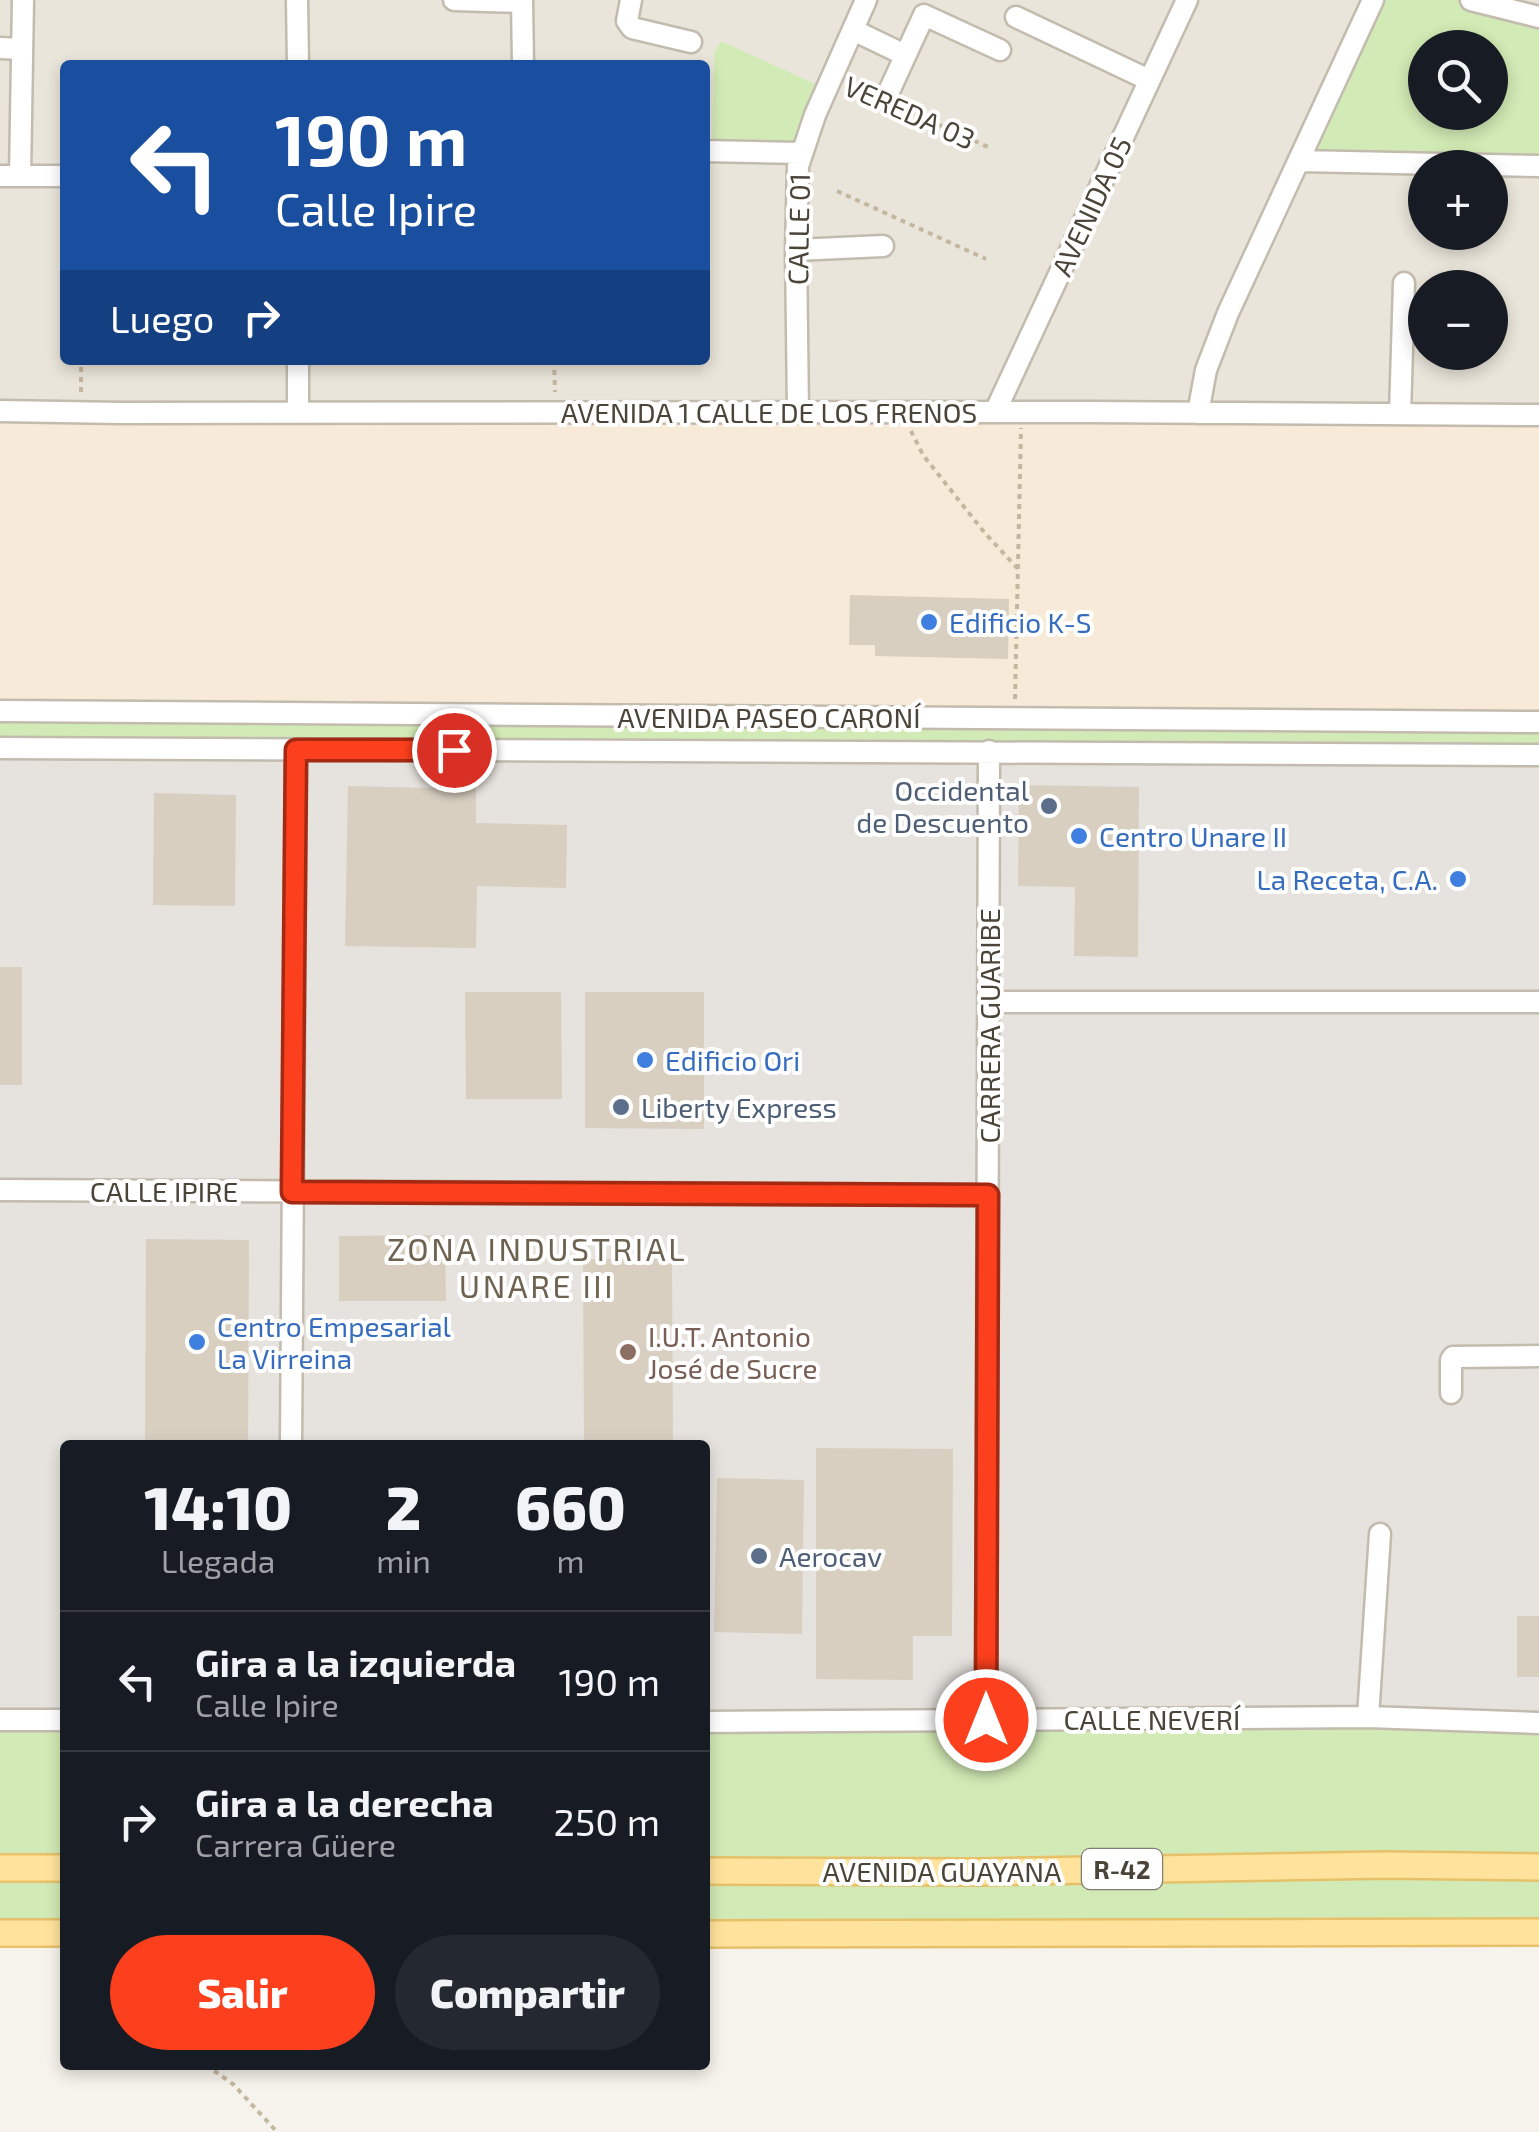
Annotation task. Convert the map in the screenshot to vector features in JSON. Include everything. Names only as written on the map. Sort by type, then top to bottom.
[{"type":"main road","name":"AVENIDA GUAYANA","points":[[710,1871],[1539,1867]]},
{"type":"main road","points":[[0,1868],[60,1868]]},
{"type":"main road","points":[[710,1934],[1539,1932]]},
{"type":"main road","points":[[0,1933],[60,1933]]},
{"type":"street","points":[[23,0],[10,176],[60,176]]},
{"type":"street","points":[[297,0],[298,60]]},
{"type":"street","points":[[454,0],[522,1],[523,60]]},
{"type":"street","points":[[632,0],[628,21],[632,28],[691,42]]},
{"type":"street","name":"CALLE 01","points":[[798,412],[796,250],[801,153],[866,0]]},
{"type":"street","name":"AVENIDA 05","points":[[995,412],[1187,0]]},
{"type":"street","points":[[1198,413],[1212,353],[1373,0]]},
{"type":"street","points":[[1471,0],[1539,17]]},
{"type":"street","points":[[885,100],[924,14],[1000,50]]},
{"type":"street","points":[[1016,18],[1150,80]]},
{"type":"street","points":[[853,30],[905,55]]},
{"type":"street","points":[[0,48],[22,48]]},
{"type":"street","points":[[710,152],[801,153]]},
{"type":"street","points":[[1299,161],[1539,166]]},
{"type":"street","points":[[796,250],[884,246]]},
{"type":"street","points":[[1400,414],[1404,283]]},
{"type":"street","points":[[298,365],[298,412]]},
{"type":"street","name":"AVENIDA 1 CALLE DE LOS FRENOS","points":[[0,411],[1539,415]]},
{"type":"street","name":"AVENIDA PASEO CARONÍ","points":[[0,710],[1539,722]]},
{"type":"street","name":"AVENIDA PASEO CARONÍ","points":[[0,748],[1539,755]]},
{"type":"street","points":[[291,1440],[296,750]]},
{"type":"street","name":"CARRERA GUARIBE","points":[[986,1720],[988,751]]},
{"type":"street","points":[[990,1002],[1539,1002]]},
{"type":"street","name":"CALLE IPIRE","points":[[0,1190],[988,1195]]},
{"type":"street","points":[[1451,1393],[1454,1357],[1539,1356]]},
{"type":"street","points":[[1368,1718],[1380,1534]]},
{"type":"street","name":"CALLE NEVERÍ","points":[[710,1722],[1368,1718],[1539,1723]]},
{"type":"street","points":[[0,1720],[60,1720]]},
{"type":"path","name":"VEREDA 03","points":[[832,77],[988,147]]},
{"type":"path","points":[[837,191],[986,259]]},
{"type":"path","points":[[80,412],[81,365]]},
{"type":"path","points":[[554,365],[555,412]]},
{"type":"path","points":[[905,412],[923,455],[1018,569]]},
{"type":"path","points":[[1015,719],[1022,412]]},
{"type":"path","points":[[213,2070],[233,2084],[277,2132]]},
{"type":"shaded area","points":[[0,0],[1539,0],[1539,415],[0,411]]},
{"type":"shaded area","points":[[0,411],[1539,415],[1539,722],[0,711]]},
{"type":"shaded area","points":[[0,748],[1539,755],[1539,1723],[710,1722],[710,1440],[60,1440],[60,1720],[0,1720]]},
{"type":"green space","points":[[1373,0],[1471,0],[1539,17],[1539,166],[1508,165],[1508,150],[1408,150],[1408,163],[1299,161]]},
{"type":"green space","points":[[721,41],[826,89],[801,153],[712,151],[714,53]]},
{"type":"green space","points":[[0,711],[1539,722],[1539,755],[0,748]]},
{"type":"green space","points":[[0,1720],[60,1720],[60,1933],[0,1933]]},
{"type":"green space","points":[[710,1722],[1539,1723],[1539,1932],[710,1934]]},
{"type":"building","name":"Edificio K-S","points":[[850,595],[1009,599],[1008,659],[875,656],[875,645],[849,645]]},
{"type":"building","name":"Centro Unare II","points":[[1019,785],[1139,787],[1138,957],[1074,956],[1075,887],[1018,886]]},
{"type":"building","points":[[348,786],[476,789],[476,823],[567,825],[566,888],[477,886],[476,948],[345,946]]},
{"type":"building","points":[[154,793],[236,795],[235,906],[153,905]]},
{"type":"building","points":[[0,967],[22,967],[22,1085],[0,1085]]},
{"type":"building","points":[[465,992],[561,992],[562,1099],[466,1099]]},
{"type":"building","name":"Edificio Ori","points":[[585,992],[704,992],[704,1129],[585,1128]]},
{"type":"building","points":[[445,1235],[446,1301],[339,1301],[339,1236]]},
{"type":"building","name":"Centro Empesarial La Virreina","points":[[146,1239],[249,1240],[248,1440],[145,1440]]},
{"type":"building","name":"I.U.T. Antonio José de Sucre","points":[[583,1259],[672,1259],[673,1440],[584,1440]]},
{"type":"building","points":[[816,1448],[953,1449],[952,1636],[913,1636],[913,1680],[816,1679]]},
{"type":"building","name":"Aerocav","points":[[717,1478],[804,1480],[802,1634],[714,1632]]},
{"type":"building","points":[[1517,1616],[1539,1616],[1539,1677],[1517,1677]]},
{"type":"place","name":"Edificio K-S","points":[[929,622]]},
{"type":"place","name":"Occidental de Descuento","points":[[1049,806]]},
{"type":"place","name":"Centro Unare II","points":[[1079,836]]},
{"type":"place","name":"La Receta, C.A.","points":[[1458,879]]},
{"type":"place","name":"Edificio Ori","points":[[645,1060]]},
{"type":"place","name":"Liberty Express","points":[[621,1107]]},
{"type":"place","name":"Centro Empesarial La Virreina","points":[[197,1342]]},
{"type":"place","name":"I.U.T. Antonio José de Sucre","points":[[628,1352]]},
{"type":"place","name":"Aerocav","points":[[759,1556]]},
{"type":"district","name":"ZONA INDUSTRIAL UNARE III","points":[[537,1266]]},
{"type":"route","points":[[454,750],[296,750],[292,1192],[988,1195],[986,1720]]}]
